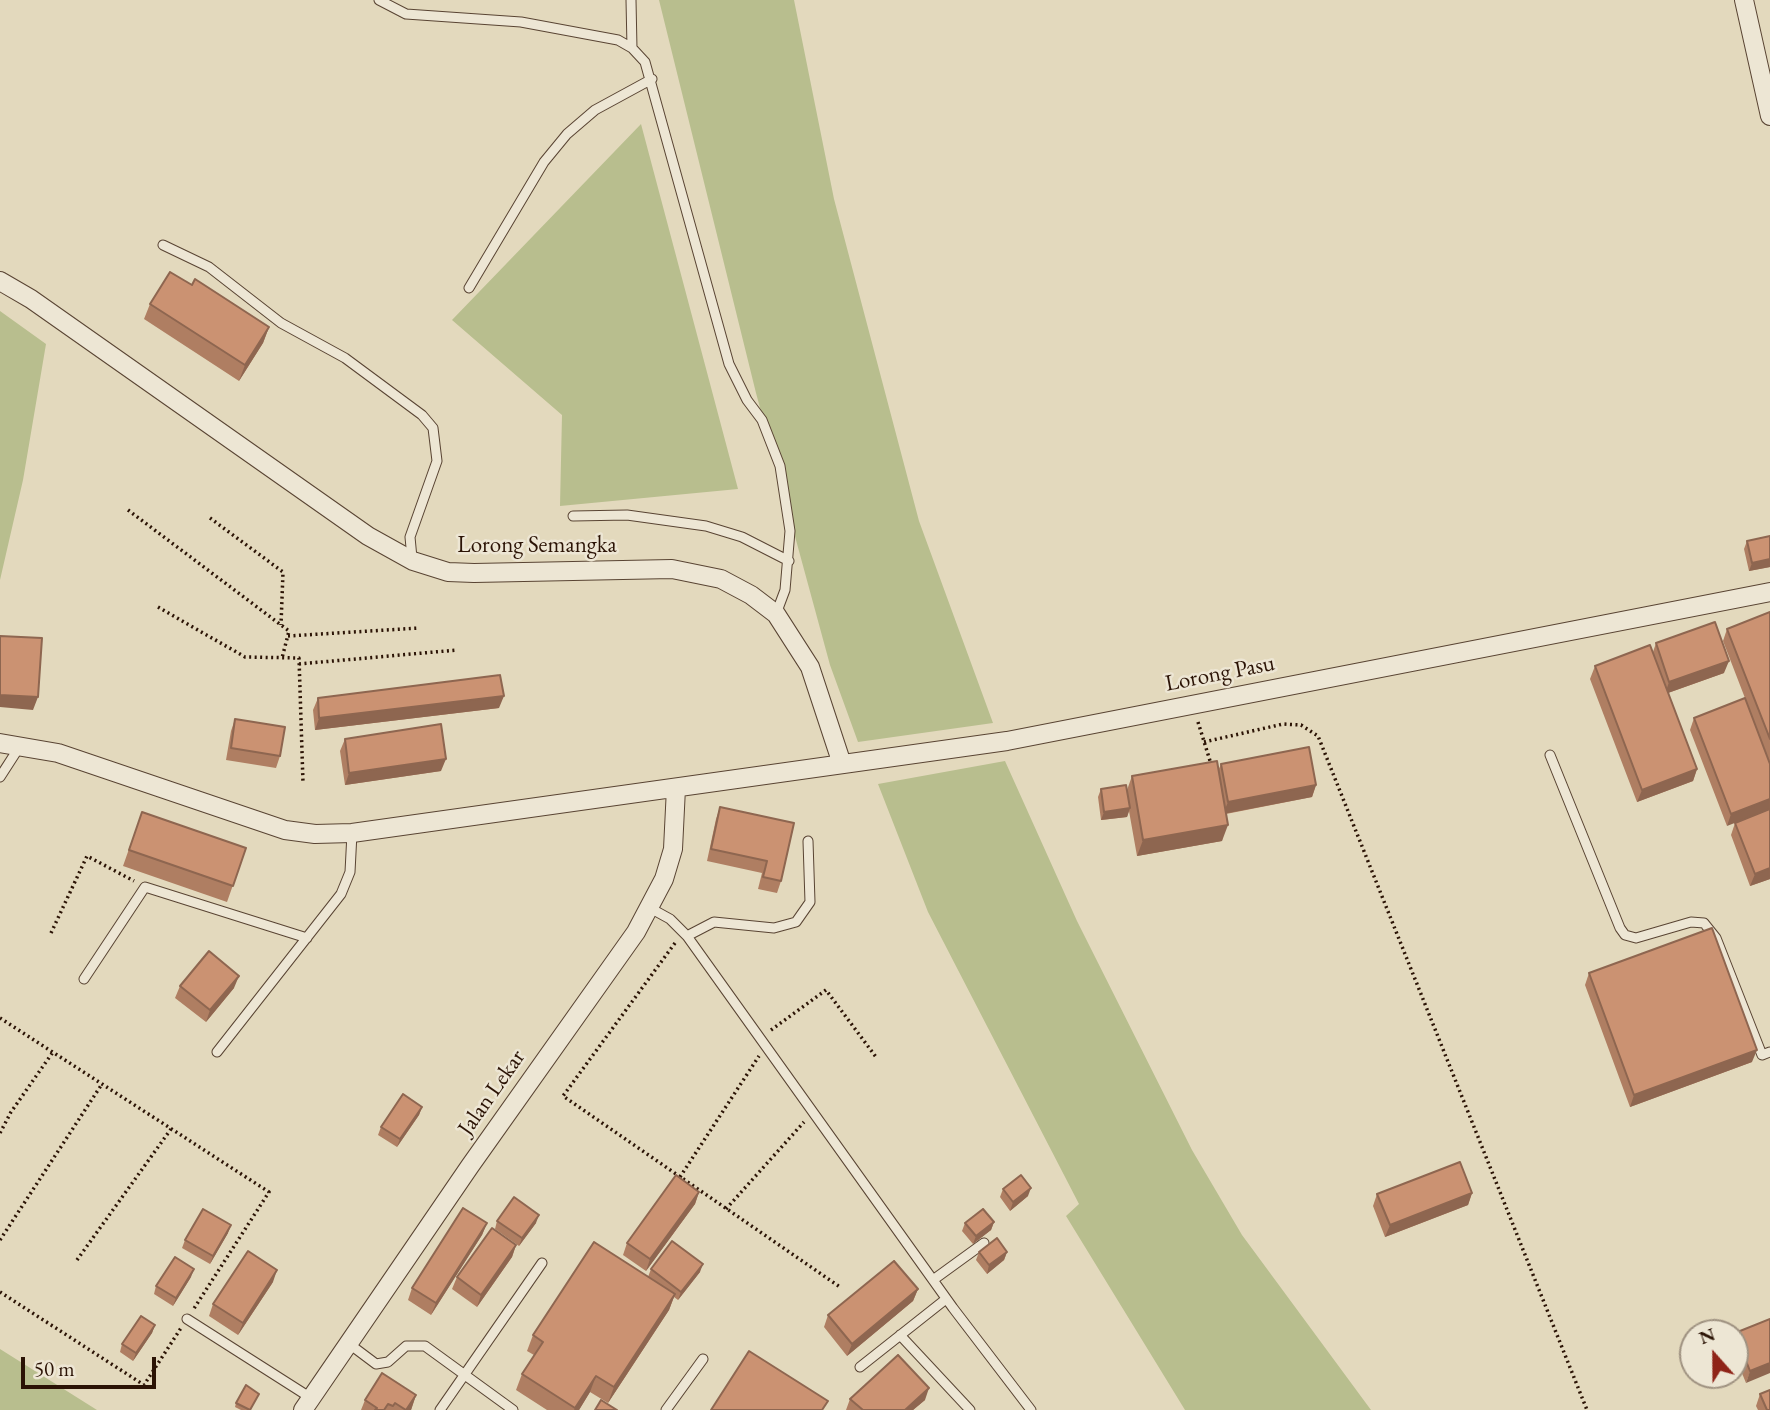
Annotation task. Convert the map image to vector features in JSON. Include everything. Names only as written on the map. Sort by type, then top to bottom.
[{"type":"street","points":[[1744,0],[1770,116]]},
{"type":"street","name":"Lorong Semangka","points":[[0,281],[31,299],[368,536],[413,561],[448,572],[474,573],[672,569],[721,579],[751,595],[776,614],[810,667],[842,764]]},
{"type":"street","name":"Lorong Pasu","points":[[676,788],[1007,741],[1770,592]]},
{"type":"street","points":[[0,743],[58,753],[285,830],[315,834],[352,833],[676,788]]},
{"type":"street","name":"Jalan Lekar","points":[[307,1404],[650,908],[664,879],[673,849],[676,788]]},
{"type":"lane","points":[[379,0],[406,14],[521,22],[618,40],[632,48],[645,62],[652,79],[729,364],[747,400],[762,420],[780,466],[788,507],[789,561],[785,590],[776,614]]},
{"type":"lane","points":[[631,0],[632,48]]},
{"type":"lane","points":[[469,288],[544,162],[567,134],[595,110],[652,79]]},
{"type":"lane","points":[[163,245],[209,267],[281,323],[345,358],[422,415],[433,428],[437,461],[410,537],[413,561]]},
{"type":"lane","points":[[573,516],[627,515],[706,526],[742,537],[789,561]]},
{"type":"lane","points":[[0,777],[20,745]]},
{"type":"lane","points":[[1550,755],[1625,935],[1636,938],[1691,922],[1703,923],[1716,939],[1762,1055],[1770,1052]]},
{"type":"lane","points":[[217,1052],[307,938],[346,883],[352,833]]},
{"type":"lane","points":[[687,936],[714,922],[774,928],[796,922],[810,902],[808,841]]},
{"type":"lane","points":[[84,979],[145,887],[307,938]]},
{"type":"lane","points":[[650,908],[670,919],[687,936],[946,1298],[1031,1410]]},
{"type":"lane","points":[[933,1280],[984,1243]]},
{"type":"lane","points":[[440,1410],[542,1263]]},
{"type":"lane","points":[[860,1367],[946,1298]]},
{"type":"lane","points":[[187,1319],[307,1404]]},
{"type":"lane","points":[[900,1335],[970,1410]]},
{"type":"lane","points":[[348,1343],[376,1364],[388,1362],[406,1346],[420,1344],[513,1410]]},
{"type":"lane","points":[[666,1410],[703,1359]]},
{"type":"path","points":[[128,510],[289,631],[282,658]]},
{"type":"path","points":[[210,519],[283,572],[281,625]]},
{"type":"path","points":[[158,607],[245,657],[299,658],[303,783]]},
{"type":"path","points":[[288,636],[419,628]]},
{"type":"path","points":[[299,664],[457,650]]},
{"type":"path","points":[[1192,705],[1212,766]]},
{"type":"path","points":[[1204,742],[1283,724],[1310,728],[1318,736],[1587,1410]]},
{"type":"path","points":[[51,933],[87,856],[145,887]]},
{"type":"path","points":[[687,936],[673,944],[562,1096],[839,1287]]},
{"type":"path","points":[[680,1177],[763,1041],[825,990],[876,1057]]},
{"type":"path","points":[[0,1018],[269,1192],[144,1385],[0,1292]]},
{"type":"path","points":[[0,1133],[11,1112],[53,1052]]},
{"type":"path","points":[[0,1240],[102,1084]]},
{"type":"path","points":[[726,1209],[814,1111]]},
{"type":"path","points":[[76,1260],[171,1129]]},
{"type":"green space","points":[[659,0],[794,0],[834,199],[919,521],[993,723],[858,742],[830,665],[756,393]]},
{"type":"green space","points":[[641,124],[738,489],[560,506],[562,415],[452,320]]},
{"type":"green space","points":[[0,311],[46,344],[23,480],[0,580]]},
{"type":"green space","points":[[1005,761],[1077,921],[1192,1150],[1242,1235],[1371,1410],[1185,1410],[1066,1216],[1079,1204],[928,912],[878,784]]},
{"type":"green space","points":[[0,1349],[97,1410],[0,1410]]},
{"type":"building","points":[[170,272],[192,285],[195,279],[269,327],[245,365],[150,304]]},
{"type":"building","points":[[1770,536],[1770,559],[1752,563],[1747,541]]},
{"type":"building","points":[[1770,612],[1770,739],[1727,629]]},
{"type":"building","points":[[1715,622],[1729,661],[1669,682],[1656,643]]},
{"type":"building","points":[[0,636],[42,638],[38,697],[0,695]]},
{"type":"building","points":[[1650,645],[1697,769],[1642,790],[1595,666]]},
{"type":"building","points":[[500,675],[504,696],[319,718],[318,698]]},
{"type":"building","points":[[1745,698],[1770,764],[1770,799],[1731,814],[1694,718]]},
{"type":"building","points":[[235,719],[285,727],[280,756],[231,748]]},
{"type":"building","points":[[441,724],[446,759],[349,773],[345,739]]},
{"type":"building","points":[[1309,747],[1316,785],[1228,802],[1221,764]]},
{"type":"building","points":[[1217,761],[1228,825],[1143,840],[1132,776]]},
{"type":"building","points":[[1126,785],[1130,808],[1104,812],[1101,789]]},
{"type":"building","points":[[720,807],[794,823],[781,881],[763,877],[767,861],[711,849]]},
{"type":"building","points":[[1770,809],[1770,868],[1755,874],[1735,823]]},
{"type":"building","points":[[142,812],[246,848],[233,886],[129,850]]},
{"type":"building","points":[[1712,928],[1757,1050],[1634,1095],[1589,973]]},
{"type":"building","points":[[209,951],[239,976],[210,1010],[180,986]]},
{"type":"building","points":[[403,1094],[422,1107],[400,1139],[381,1127]]},
{"type":"building","points":[[1460,1162],[1472,1193],[1390,1225],[1377,1194]]},
{"type":"building","points":[[676,1175],[699,1192],[650,1259],[627,1243]]},
{"type":"building","points":[[1021,1175],[1031,1188],[1013,1202],[1003,1189]]},
{"type":"building","points":[[514,1197],[539,1215],[522,1238],[497,1221]]},
{"type":"building","points":[[463,1208],[487,1223],[436,1303],[412,1288]]},
{"type":"building","points":[[203,1209],[231,1225],[213,1256],[185,1240]]},
{"type":"building","points":[[983,1209],[994,1222],[976,1236],[965,1223]]},
{"type":"building","points":[[492,1228],[516,1245],[481,1295],[457,1277]]},
{"type":"building","points":[[997,1238],[1007,1252],[989,1265],[979,1252]]},
{"type":"building","points":[[672,1241],[703,1264],[681,1292],[651,1269]]},
{"type":"building","points":[[594,1242],[675,1294],[614,1387],[596,1376],[575,1408],[522,1374],[543,1342],[533,1335]]},
{"type":"building","points":[[248,1251],[277,1270],[243,1323],[213,1304]]},
{"type":"building","points":[[175,1257],[194,1269],[176,1298],[156,1286]]},
{"type":"building","points":[[894,1261],[918,1289],[852,1344],[828,1315]]},
{"type":"building","points":[[141,1316],[155,1325],[136,1353],[122,1344]]},
{"type":"building","points":[[1770,1319],[1770,1363],[1750,1371],[1749,1368],[1749,1327]]},
{"type":"building","points":[[749,1351],[828,1401],[822,1410],[711,1410]]},
{"type":"building","points":[[898,1355],[929,1388],[905,1410],[863,1410],[850,1399]]},
{"type":"building","points":[[382,1373],[416,1395],[406,1410],[395,1403],[393,1406],[388,1404],[384,1410],[375,1410],[377,1408],[365,1400]]},
{"type":"building","points":[[246,1385],[259,1394],[250,1410],[236,1403]]},
{"type":"building","points":[[1770,1390],[1770,1410],[1767,1410],[1760,1394]]},
{"type":"building","points":[[601,1400],[617,1410],[595,1410]]}]
